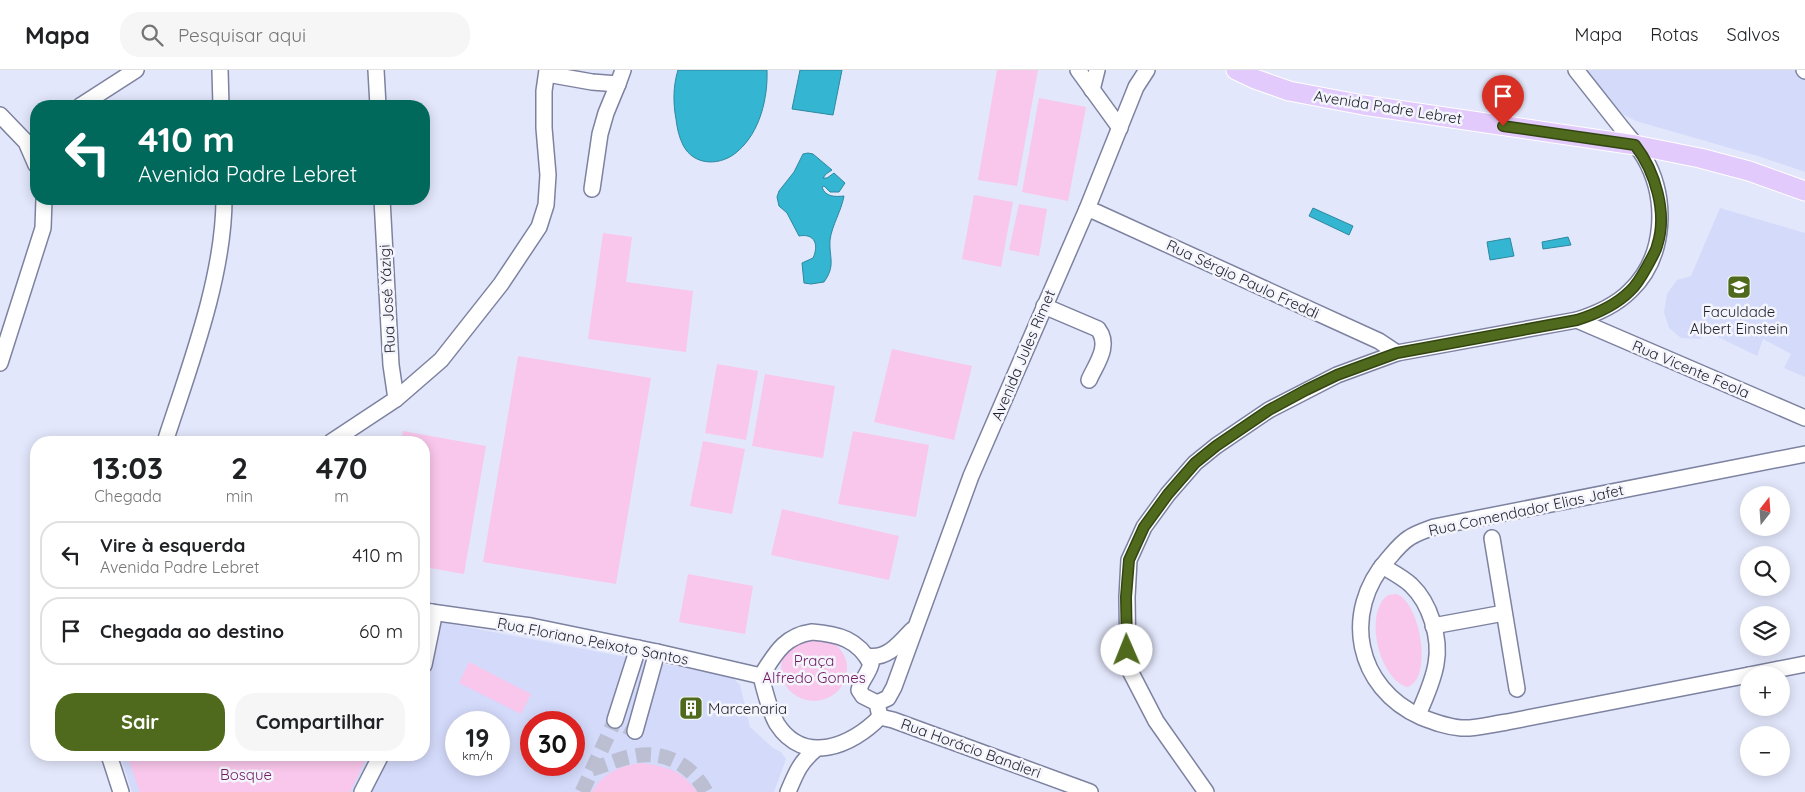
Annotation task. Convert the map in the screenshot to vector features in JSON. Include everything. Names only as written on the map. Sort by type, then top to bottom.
[{"type":"main road","name":"Avenida Padre Lebret","points":[[1236,70],[1289,91],[1371,106],[1635,145],[1700,158],[1749,170],[1805,191]]},
{"type":"street","points":[[89,100],[136,70]]},
{"type":"street","points":[[220,70],[222,100]]},
{"type":"street","points":[[376,70],[378,100]]},
{"type":"street","points":[[1078,70],[1120,128]]},
{"type":"street","points":[[1092,90],[1097,70]]},
{"type":"street","name":"Avenida Jules Rimet","points":[[1136,87],[1138,70]]},
{"type":"street","name":"Avenida Jules Rimet","points":[[878,710],[894,687],[971,476],[1087,209],[1136,87],[1147,70]]},
{"type":"street","points":[[1206,792],[1156,721],[1128,667],[1126,597],[1129,560],[1144,527],[1168,494],[1195,463],[1216,446],[1269,410],[1306,390],[1337,375],[1397,353],[1577,320],[1593,315],[1612,305],[1631,291],[1645,271],[1658,245],[1659,197],[1644,157],[1576,70]]},
{"type":"street","points":[[340,436],[396,400],[442,360],[501,284],[539,227],[546,205],[548,175],[544,128],[544,91],[547,72],[621,77],[606,113],[600,134],[592,189]]},
{"type":"street","points":[[0,114],[30,137]]},
{"type":"street","points":[[0,363],[43,228],[44,205]]},
{"type":"street","points":[[167,436],[198,338],[214,276],[221,238],[224,205]]},
{"type":"street","name":"Rua José Yázigi","points":[[382,205],[391,365],[396,400]]},
{"type":"street","name":"Rua Sérgio Paulo Freddi","points":[[1087,209],[1370,337],[1397,353]]},
{"type":"street","points":[[1044,306],[1098,329],[1104,336],[1104,346],[1089,380]]},
{"type":"street","name":"Rua Vicente Feola","points":[[1577,320],[1805,418]]},
{"type":"street","name":"Rua Comendador Elias Jafet","points":[[1740,677],[1470,728],[1449,726],[1402,707],[1374,679],[1364,653],[1360,628],[1361,608],[1366,594],[1382,566],[1399,547],[1410,537],[1434,527],[1805,454]]},
{"type":"street","points":[[1492,538],[1517,689]]},
{"type":"street","points":[[1382,566],[1402,577],[1422,599],[1430,616],[1437,640],[1437,662],[1431,684],[1418,715]]},
{"type":"street","name":"Rua Floriano Peixoto Santos","points":[[430,612],[531,626],[761,676]]},
{"type":"street","points":[[1433,626],[1504,613]]},
{"type":"street","points":[[430,616],[433,621],[430,636]]},
{"type":"street","name":"Avenida Jules Rimet","points":[[867,656],[873,657],[892,651],[916,625]]},
{"type":"street","points":[[812,632],[836,635],[858,646],[867,656],[871,664],[869,673],[860,684],[859,690],[878,710],[867,730],[844,743],[816,749],[799,744],[786,736],[776,723],[765,695],[761,676],[773,657],[790,638],[798,634],[812,632]]},
{"type":"street","points":[[615,720],[638,648]]},
{"type":"street","points":[[635,731],[657,652]]},
{"type":"street","name":"Rua Comendador Elias Jafet","points":[[1790,667],[1805,664]]},
{"type":"street","name":"Rua Horácio Bandieri","points":[[878,710],[893,720],[1090,792]]},
{"type":"street","points":[[788,792],[798,768],[816,749]]},
{"type":"street","points":[[112,761],[121,792]]},
{"type":"street","points":[[362,792],[378,761]]},
{"type":"shaded area","points":[[1585,70],[1805,70],[1805,172],[1761,157],[1636,121],[1624,115],[1613,104]]},
{"type":"shaded area","name":"Faculdade Albert Einstein","points":[[1720,208],[1805,233],[1805,377],[1784,368],[1791,354],[1763,339],[1757,356],[1706,331],[1700,339],[1681,338],[1669,328],[1664,312],[1667,294],[1677,280],[1691,276]]},
{"type":"shaded area","points":[[430,620],[732,677],[740,685],[750,727],[773,748],[781,752],[786,759],[774,792],[132,792],[122,761],[430,761]]},
{"type":"green space","points":[[997,70],[1038,70],[1017,186],[978,180]]},
{"type":"green space","points":[[1039,98],[1086,107],[1068,201],[1022,192]]},
{"type":"green space","points":[[974,195],[1013,202],[1001,267],[962,259]]},
{"type":"green space","points":[[1019,204],[1047,209],[1039,256],[1009,250]]},
{"type":"green space","points":[[603,233],[632,237],[626,282],[693,291],[686,352],[588,339]]},
{"type":"green space","points":[[892,349],[972,366],[954,440],[874,422]]},
{"type":"green space","points":[[518,356],[651,378],[616,584],[483,562]]},
{"type":"green space","points":[[717,364],[758,371],[746,440],[705,433]]},
{"type":"green space","points":[[765,374],[835,386],[823,458],[752,446]]},
{"type":"green space","points":[[403,431],[486,446],[464,574],[430,568],[430,436],[402,436]]},
{"type":"green space","points":[[853,431],[929,445],[916,517],[838,504]]},
{"type":"green space","points":[[703,441],[745,449],[732,514],[690,506]]},
{"type":"green space","points":[[782,509],[899,536],[889,580],[771,555]]},
{"type":"green space","points":[[688,574],[753,586],[745,634],[679,622]]},
{"type":"green space","points":[[1397,594],[1405,601],[1412,612],[1418,626],[1421,642],[1422,657],[1420,671],[1415,681],[1407,687],[1397,681],[1389,672],[1382,659],[1376,630],[1376,616],[1380,604],[1388,595]]},
{"type":"green space","name":"Praça Alfredo Gomes","points":[[828,638],[836,644],[846,660],[847,670],[843,683],[836,693],[825,699],[814,701],[803,699],[792,693],[785,683],[781,670],[783,657],[797,640]]},
{"type":"green space","points":[[469,662],[531,694],[520,714],[459,683]]},
{"type":"green space","name":"Bosque","points":[[129,761],[365,761],[350,792],[140,792]]},
{"type":"green space","points":[[642,763],[667,768],[679,774],[697,792],[592,792],[601,780],[613,771]]},
{"type":"water","points":[[678,70],[767,70],[764,103],[757,124],[746,143],[731,156],[716,161],[701,161],[688,152],[683,145],[680,139],[674,107],[674,88]]},
{"type":"water","points":[[800,70],[842,70],[833,115],[792,109]]},
{"type":"water","points":[[803,154],[813,154],[832,170],[823,178],[827,178],[834,173],[845,183],[839,192],[830,192],[824,186],[822,187],[828,195],[844,196],[830,240],[830,271],[824,282],[811,284],[804,283],[802,263],[813,258],[816,249],[814,241],[809,236],[799,236],[787,213],[779,206],[777,197],[779,191],[794,172]]},
{"type":"water","points":[[1313,208],[1353,226],[1349,235],[1309,216]]},
{"type":"water","points":[[1568,237],[1571,245],[1543,249],[1542,242]]},
{"type":"water","points":[[1510,238],[1514,256],[1490,260],[1487,242]]},
{"type":"tunnel","points":[[582,792],[615,720],[635,731]]},
{"type":"tunnel","points":[[592,769],[629,757],[656,755],[685,767],[700,782],[706,792]]},
{"type":"place","name":"Faculdade Albert Einstein","points":[[1739,287]]},
{"type":"place","name":"Marcenaria","points":[[691,708]]},
{"type":"route","points":[[1127,650],[1126,597],[1129,560],[1144,527],[1168,494],[1195,463],[1216,446],[1269,410],[1337,375],[1397,353],[1577,320],[1593,315],[1612,305],[1631,291],[1645,271],[1658,245],[1660,221],[1659,197],[1652,175],[1644,157],[1635,145],[1503,126]]}]
